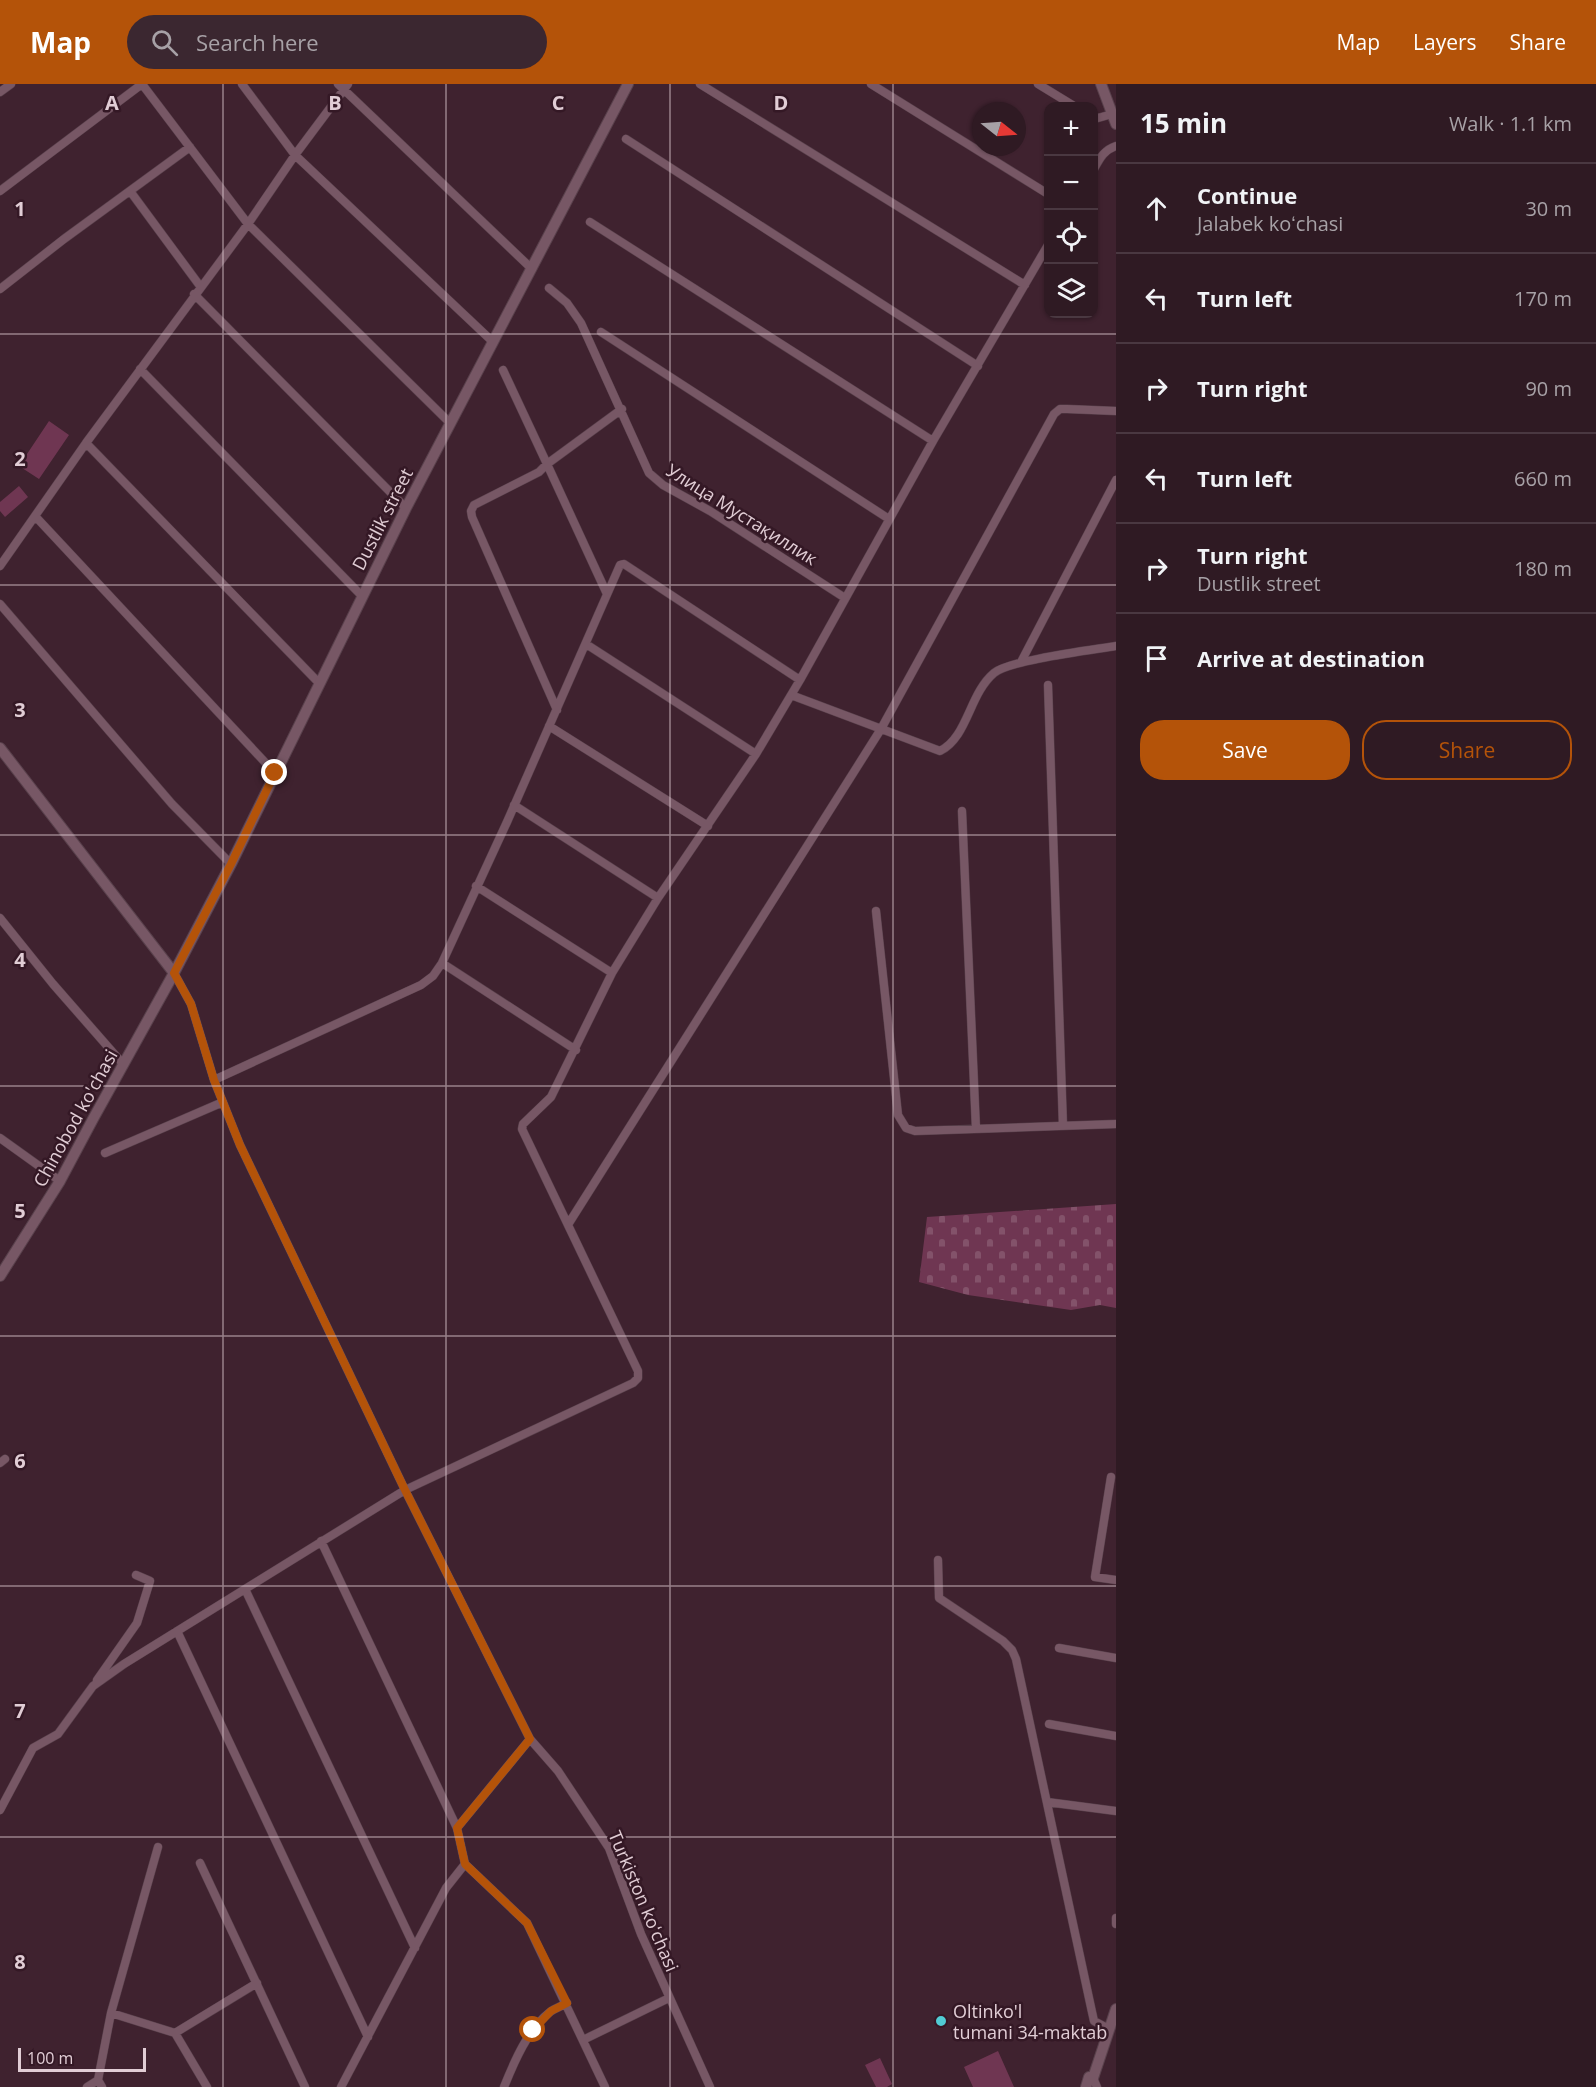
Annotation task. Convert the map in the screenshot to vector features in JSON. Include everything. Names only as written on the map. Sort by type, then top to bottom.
[{"type":"street","points":[[0,93],[11,84]]},
{"type":"street","points":[[0,191],[142,84],[248,224],[450,423]]},
{"type":"street","points":[[242,84],[294,155],[492,341]]},
{"type":"street","name":"Dustlik street","points":[[174,973],[231,864],[406,508],[628,84]]},
{"type":"street","points":[[700,84],[1025,285]]},
{"type":"street","points":[[871,84],[1044,192]]},
{"type":"street","points":[[1038,84],[1067,102]]},
{"type":"street","points":[[1098,118],[1114,119],[1101,84]]},
{"type":"street","points":[[0,566],[86,442],[248,224],[343,86],[532,269]]},
{"type":"street","points":[[626,139],[978,366]]},
{"type":"street","points":[[1098,162],[1102,154],[1116,146]]},
{"type":"street","points":[[0,289],[64,238],[190,147]]},
{"type":"street","points":[[130,191],[200,286]]},
{"type":"street","points":[[590,222],[933,441]]},
{"type":"street","points":[[93,1686],[177,1631],[405,1490],[633,1383],[638,1378],[638,1371],[522,1129],[526,1120],[551,1097],[612,973],[658,898],[756,754],[800,680],[888,519],[1044,252]]},
{"type":"street","name":"Улица Мустақиллик","points":[[549,288],[567,303],[581,323],[649,472],[663,485],[710,511],[845,598]]},
{"type":"street","points":[[194,294],[406,508]]},
{"type":"street","points":[[601,332],[888,519]]},
{"type":"street","points":[[140,369],[362,596]]},
{"type":"street","points":[[503,370],[607,594]]},
{"type":"street","points":[[557,710],[471,511],[474,505],[539,472],[622,409]]},
{"type":"street","points":[[568,1223],[881,729],[1054,414],[1060,409],[1116,411]]},
{"type":"street","points":[[86,442],[319,683]]},
{"type":"street","points":[[1021,662],[1116,480]]},
{"type":"street","points":[[35,516],[275,773]]},
{"type":"street","points":[[214,1080],[421,985],[433,976],[442,963],[514,805],[620,565],[624,564],[800,680]]},
{"type":"street","points":[[0,604],[172,804],[231,864]]},
{"type":"street","points":[[586,644],[756,754]]},
{"type":"street","points":[[791,695],[940,751],[951,746],[979,691],[995,672],[1021,662],[1116,646]]},
{"type":"street","points":[[1048,685],[1063,1126]]},
{"type":"street","points":[[549,726],[708,826]]},
{"type":"street","points":[[0,748],[174,973]]},
{"type":"street","points":[[514,805],[658,898]]},
{"type":"street","points":[[962,811],[976,1129]]},
{"type":"street","points":[[476,886],[612,973]]},
{"type":"street","points":[[876,911],[898,1115],[906,1128],[915,1131],[1116,1124]]},
{"type":"street","points":[[0,918],[53,984],[123,1064]]},
{"type":"street","points":[[442,963],[576,1050]]},
{"type":"street","name":"Chinobod ko'chasi","points":[[0,1276],[60,1181],[174,973]]},
{"type":"street","name":"Turkiston koʻchasi","points":[[174,973],[191,1004],[214,1080],[240,1145],[405,1490],[530,1739],[558,1771],[609,1848],[641,1934],[710,2087]]},
{"type":"street","points":[[105,1153],[223,1102]]},
{"type":"street","points":[[0,1138],[60,1181]]},
{"type":"street","points":[[1111,1477],[1095,1577],[1116,1580]]},
{"type":"street","points":[[321,1541],[457,1828],[465,1864],[527,1923],[605,2087]]},
{"type":"street","points":[[938,1560],[939,1598],[1004,1641],[1016,1659],[1094,2020],[1110,2029]]},
{"type":"street","points":[[0,1810],[33,1748],[58,1734],[137,1623],[150,1581],[136,1575]]},
{"type":"street","points":[[245,1589],[415,1948]]},
{"type":"street","points":[[177,1631],[368,2037]]},
{"type":"street","points":[[1059,1647],[1116,1658]]},
{"type":"street","points":[[1049,1724],[1116,1736]]},
{"type":"street","points":[[457,1828],[530,1739]]},
{"type":"street","points":[[1047,1802],[1116,1811]]},
{"type":"street","points":[[87,2087],[100,2083],[111,2013],[158,1847]]},
{"type":"street","points":[[200,1863],[305,2087]]},
{"type":"street","points":[[341,2087],[446,1888],[465,1864]]},
{"type":"street","points":[[1116,1918],[1116,1924]]},
{"type":"street","points":[[176,2032],[257,1983]]},
{"type":"street","points":[[583,2040],[669,1998]]},
{"type":"street","points":[[504,2087],[533,2030],[551,2011],[567,2003]]},
{"type":"street","points":[[1092,2084],[1116,2009]]},
{"type":"street","points":[[111,2013],[176,2032],[207,2087]]},
{"type":"green space","points":[[49,421],[69,435],[39,479],[19,466]]},
{"type":"green space","points":[[19,486],[28,497],[5,517],[0,511],[0,502]]},
{"type":"green space","points":[[1116,1204],[1116,1308],[1100,1305],[1071,1310],[968,1295],[919,1282],[927,1217]]},
{"type":"green space","points":[[998,2051],[1014,2087],[973,2087],[964,2067]]},
{"type":"green space","points":[[880,2058],[892,2084],[887,2087],[876,2087],[865,2065]]},
{"type":"place","name":"Oltinko'l tumani 34-maktab","points":[[941,2021]]},
{"type":"route","points":[[275,773],[174,973],[191,1004],[214,1080],[240,1145],[405,1490],[530,1739],[457,1828],[465,1864],[527,1923],[567,2003],[551,2011],[533,2030]]}]
